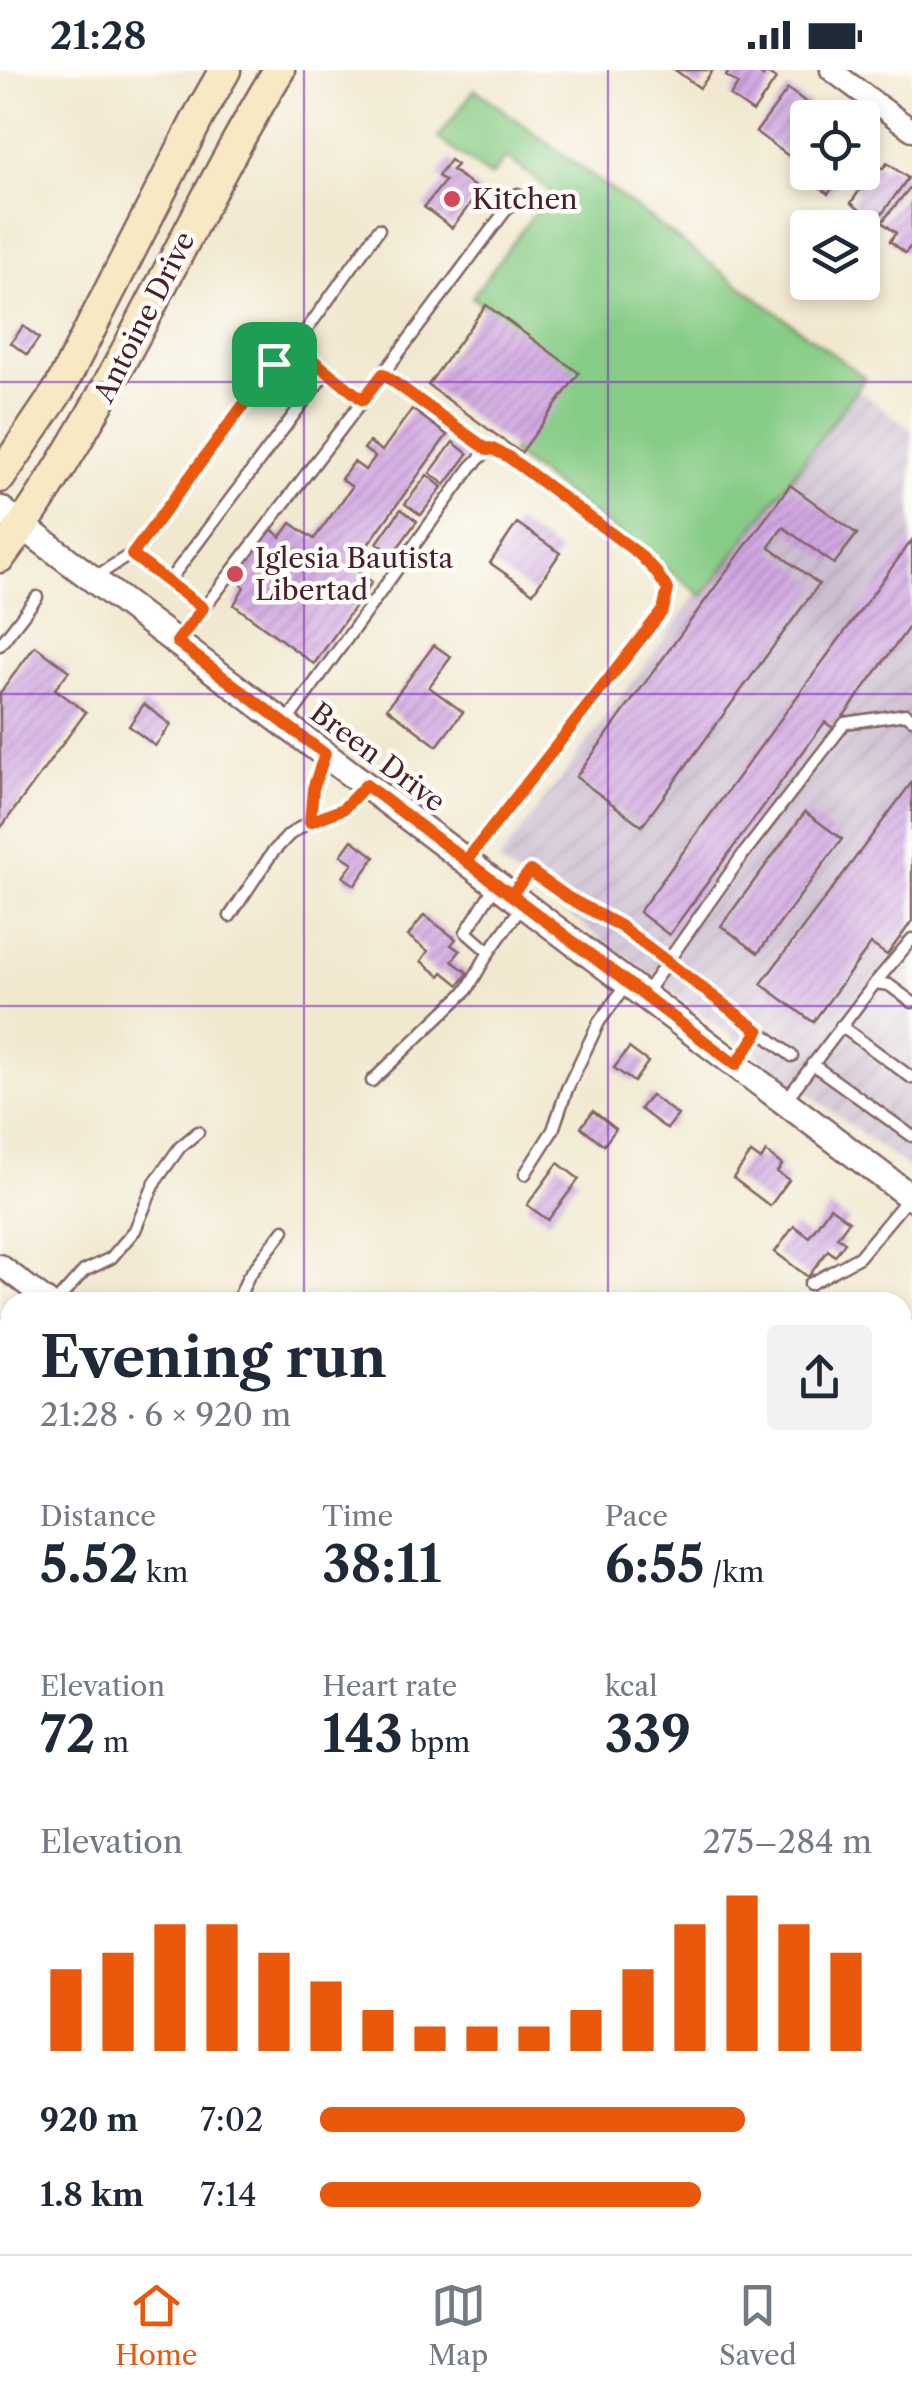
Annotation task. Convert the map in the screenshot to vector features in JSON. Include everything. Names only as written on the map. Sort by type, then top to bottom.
[{"type":"main road","name":"Antoine Drive","points":[[0,477],[60,388],[225,70]]},
{"type":"main road","name":"Antoine Drive","points":[[0,557],[12,518],[80,440],[188,232],[279,70]]},
{"type":"main road","points":[[149,214],[188,232]]},
{"type":"street","points":[[831,70],[912,130]]},
{"type":"street","name":"Breen Drive","points":[[12,518],[511,894],[557,910],[636,989],[911,1197]]},
{"type":"street","points":[[0,1265],[38,1292]]},
{"type":"lane","points":[[177,642],[518,194]]},
{"type":"lane","points":[[92,578],[132,555],[274,364],[295,346],[379,229]]},
{"type":"lane","points":[[295,346],[363,400]]},
{"type":"lane","points":[[168,582],[327,371]]},
{"type":"lane","points":[[383,374],[488,450]]},
{"type":"lane","points":[[285,724],[471,467],[490,448],[507,456],[639,554],[668,590],[663,610],[466,861]]},
{"type":"lane","points":[[132,555],[203,608]]},
{"type":"lane","points":[[0,645],[37,597]]},
{"type":"lane","points":[[525,1174],[553,1130],[566,1089],[599,1022],[668,963],[742,856],[845,723],[906,714],[912,719]]},
{"type":"lane","points":[[310,822],[313,789],[325,754]]},
{"type":"lane","points":[[230,916],[280,844],[296,829],[343,809],[366,785]]},
{"type":"lane","points":[[489,952],[466,932],[511,894]]},
{"type":"lane","points":[[372,1081],[467,990],[489,952],[511,894]]},
{"type":"lane","points":[[557,910],[620,926],[792,1056]]},
{"type":"lane","points":[[784,1102],[912,939]]},
{"type":"lane","points":[[875,983],[889,985],[912,1002]]},
{"type":"lane","points":[[841,1026],[912,1078]]},
{"type":"lane","points":[[736,1065],[759,1031]]},
{"type":"lane","points":[[812,1064],[912,1136]]},
{"type":"lane","points":[[63,1292],[84,1272],[111,1258],[135,1230],[149,1191],[180,1147],[198,1132]]},
{"type":"lane","points":[[810,1284],[859,1257],[911,1197]]},
{"type":"lane","points":[[241,1292],[248,1277],[284,1230]]},
{"type":"shaded area","points":[[853,386],[912,430],[912,1171],[498,862]]},
{"type":"green space","points":[[475,89],[865,378],[703,596],[511,453],[572,371],[472,297],[551,191],[506,157],[491,177],[438,138]]},
{"type":"building","points":[[675,70],[713,70],[700,88]]},
{"type":"building","points":[[730,70],[755,70],[776,79],[753,112],[730,96],[738,84],[726,76]]},
{"type":"building","points":[[788,89],[803,100],[790,100],[790,157],[756,132]]},
{"type":"building","name":"Kitchen","points":[[450,160],[457,165],[452,170],[480,191],[452,228],[424,207],[445,181],[438,176]]},
{"type":"building","points":[[887,163],[908,178],[880,216],[880,210],[860,210],[851,203],[859,191],[880,190],[880,167],[883,169]]},
{"type":"building","points":[[912,185],[912,245],[905,253],[890,241],[896,233],[882,222]]},
{"type":"building","points":[[486,305],[579,373],[521,453],[428,385]]},
{"type":"building","points":[[23,326],[39,338],[27,355],[11,343]]},
{"type":"building","points":[[412,409],[447,435],[352,567],[372,582],[314,664],[234,605],[244,587],[235,574],[270,528],[281,537],[291,523],[314,539],[352,487],[341,479],[354,462],[365,470],[375,457],[364,449],[369,442],[382,451]]},
{"type":"building","points":[[453,442],[468,454],[445,485],[430,473]]},
{"type":"building","points":[[427,475],[442,487],[421,515],[405,504]]},
{"type":"building","points":[[790,485],[857,534],[834,564],[783,527],[769,547],[819,584],[642,826],[576,777]]},
{"type":"building","points":[[401,509],[417,521],[393,554],[377,543]]},
{"type":"building","points":[[517,523],[560,553],[533,593],[490,563]]},
{"type":"building","points":[[912,540],[912,623],[834,729],[825,722],[669,935],[639,912]]},
{"type":"building","points":[[434,645],[451,657],[429,687],[463,712],[437,746],[387,708]]},
{"type":"building","points":[[35,646],[69,671],[55,689],[86,712],[0,829],[0,693]]},
{"type":"building","points":[[144,704],[171,725],[155,746],[129,726]]},
{"type":"building","points":[[912,782],[912,921],[887,955],[871,944],[813,1022],[761,984]]},
{"type":"building","points":[[805,812],[842,839],[758,953],[721,926]]},
{"type":"building","points":[[352,840],[375,857],[355,885],[343,877],[353,863],[341,855]]},
{"type":"building","points":[[424,915],[456,939],[451,945],[460,951],[452,961],[468,973],[459,985],[421,961],[428,951],[408,936]]},
{"type":"building","points":[[629,1048],[648,1062],[634,1082],[614,1068]]},
{"type":"building","points":[[651,1095],[678,1115],[667,1129],[640,1109]]},
{"type":"building","points":[[593,1111],[616,1129],[604,1145],[581,1127]]},
{"type":"building","points":[[766,1152],[782,1165],[777,1172],[789,1180],[770,1206],[733,1178],[751,1153],[761,1160]]},
{"type":"building","points":[[558,1163],[579,1179],[548,1220],[527,1205]]},
{"type":"building","points":[[830,1207],[849,1221],[837,1237],[845,1242],[835,1256],[828,1250],[808,1277],[775,1252],[794,1226],[809,1237]]},
{"type":"place","name":"Kitchen","points":[[452,199]]},
{"type":"place","name":"Iglesia Bautista Libertad","points":[[235,574]]},
{"type":"route","points":[[274,364],[132,555],[203,608],[177,642],[325,754],[313,789],[310,822],[343,809],[366,785],[524,905],[736,1065],[759,1031],[620,926],[530,871],[511,895],[466,861],[663,610],[668,590],[639,554],[507,456],[488,450],[383,374],[363,400],[295,346],[274,364]]}]
